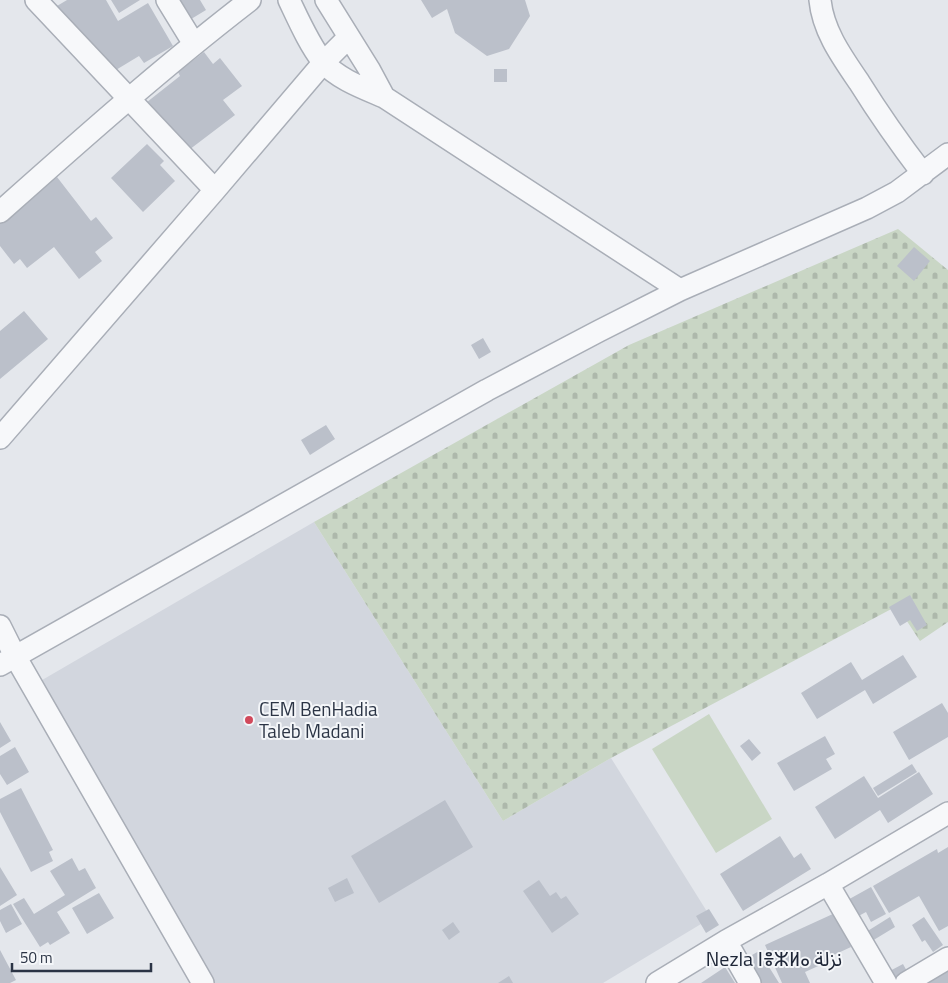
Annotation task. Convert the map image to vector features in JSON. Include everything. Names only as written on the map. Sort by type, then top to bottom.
[{"type":"street","points":[[167,0],[194,44]]},
{"type":"street","points":[[0,212],[128,98],[250,0]]},
{"type":"street","points":[[289,0],[307,36],[324,62],[346,80],[384,97],[680,290]]},
{"type":"street","points":[[326,0],[384,97]]},
{"type":"street","points":[[820,0],[821,10],[832,41],[890,130],[923,174]]},
{"type":"street","points":[[41,1],[128,98],[215,190]]},
{"type":"street","points":[[0,438],[324,62],[348,38]]},
{"type":"street","points":[[7,660],[487,390],[680,290],[867,208],[897,192],[948,154]]},
{"type":"street","points":[[0,626],[7,660],[203,983]]},
{"type":"street","points":[[657,983],[726,941],[948,814]]},
{"type":"street","points":[[828,884],[886,983]]},
{"type":"street","points":[[726,941],[750,983]]},
{"type":"street","points":[[906,983],[948,958]]},
{"type":"shaded area","name":"CEM BenHadia Taleb Madani","points":[[314,522],[503,821],[611,758],[711,918],[603,983],[212,983],[37,683]]},
{"type":"green space","points":[[898,229],[948,270],[948,622],[920,641],[897,606],[611,758],[503,821],[314,522],[629,345]]},
{"type":"green space","points":[[709,714],[772,819],[716,853],[652,749]]},
{"type":"building","points":[[67,0],[106,0],[118,21],[148,3],[173,46],[144,63],[139,56],[101,79],[57,6]]},
{"type":"building","points":[[111,0],[140,0],[119,13]]},
{"type":"building","points":[[162,0],[200,0],[206,10],[178,27]]},
{"type":"building","points":[[421,0],[525,0],[530,16],[509,49],[487,56],[455,33],[447,9],[432,18]]},
{"type":"building","points":[[204,52],[213,64],[220,58],[242,86],[223,100],[235,115],[181,156],[142,106],[180,76],[178,72]]},
{"type":"building","points":[[494,69],[507,69],[507,82],[494,82]]},
{"type":"building","points":[[147,144],[164,161],[160,165],[175,181],[143,212],[111,178]]},
{"type":"building","points":[[57,177],[91,221],[96,217],[113,238],[95,252],[102,261],[79,279],[54,247],[27,268],[20,259],[14,264],[0,246],[0,221]]},
{"type":"building","points":[[914,247],[930,261],[914,281],[897,266]]},
{"type":"building","points":[[24,311],[48,339],[0,379],[0,331]]},
{"type":"building","points":[[483,338],[491,352],[479,359],[471,345]]},
{"type":"building","points":[[326,425],[335,439],[310,455],[301,440]]},
{"type":"building","points":[[910,595],[927,625],[917,631],[910,620],[900,626],[889,607]]},
{"type":"building","points":[[903,655],[917,677],[873,704],[865,690],[817,719],[801,693],[851,662],[862,680]]},
{"type":"building","points":[[942,703],[948,713],[948,737],[909,760],[893,732]]},
{"type":"building","points":[[0,722],[11,741],[0,748]]},
{"type":"building","points":[[825,736],[835,754],[826,759],[832,769],[794,791],[777,763]]},
{"type":"building","points":[[749,739],[761,753],[752,761],[740,746]]},
{"type":"building","points":[[15,747],[29,772],[7,785],[0,774],[0,756]]},
{"type":"building","points":[[912,764],[917,772],[878,796],[873,788]]},
{"type":"building","points":[[919,772],[933,794],[888,823],[880,810],[835,839],[815,807],[864,776],[878,798]]},
{"type":"building","points":[[21,788],[53,850],[49,852],[53,861],[31,872],[0,812],[0,799]]},
{"type":"building","points":[[445,800],[473,847],[379,903],[351,856]]},
{"type":"building","points":[[780,836],[794,858],[801,853],[811,869],[743,911],[720,874]]},
{"type":"building","points":[[948,847],[948,926],[939,931],[919,896],[889,913],[873,886],[937,849],[938,853]]},
{"type":"building","points":[[72,858],[79,871],[85,868],[96,888],[57,912],[70,933],[50,945],[48,942],[40,947],[13,904],[24,898],[34,914],[65,895],[50,871]]},
{"type":"building","points":[[0,867],[17,895],[0,906]]},
{"type":"building","points":[[347,878],[354,893],[335,902],[328,888]]},
{"type":"building","points":[[539,880],[550,896],[556,892],[561,899],[566,896],[579,914],[552,933],[523,891]]},
{"type":"building","points":[[871,887],[886,914],[871,922],[866,912],[853,919],[844,902]]},
{"type":"building","points":[[99,893],[114,918],[87,934],[72,908]]},
{"type":"building","points":[[11,904],[22,924],[6,933],[0,921],[0,910]]},
{"type":"building","points":[[709,909],[719,925],[706,933],[696,916]]},
{"type":"building","points":[[835,913],[851,947],[825,959],[827,962],[805,972],[810,983],[782,983],[765,945]]},
{"type":"building","points":[[890,917],[895,927],[872,941],[866,932]]},
{"type":"building","points":[[924,917],[943,945],[933,952],[925,940],[922,942],[912,925]]},
{"type":"building","points":[[453,922],[460,932],[449,940],[442,930]]},
{"type":"building","points":[[0,950],[16,980],[10,983],[0,983]]},
{"type":"building","points":[[759,951],[779,983],[753,983],[740,962]]},
{"type":"building","points":[[903,964],[909,975],[894,983],[886,973]]},
{"type":"building","points":[[948,965],[948,983],[916,983]]},
{"type":"building","points":[[725,967],[735,983],[701,983]]},
{"type":"building","points":[[509,976],[513,983],[498,983]]},
{"type":"place","name":"CEM BenHadia Taleb Madani","points":[[249,720]]},
{"type":"district","name":"Nezla ⵏⴻⵣⵍⴰ نزلة","points":[[774,959]]}]
